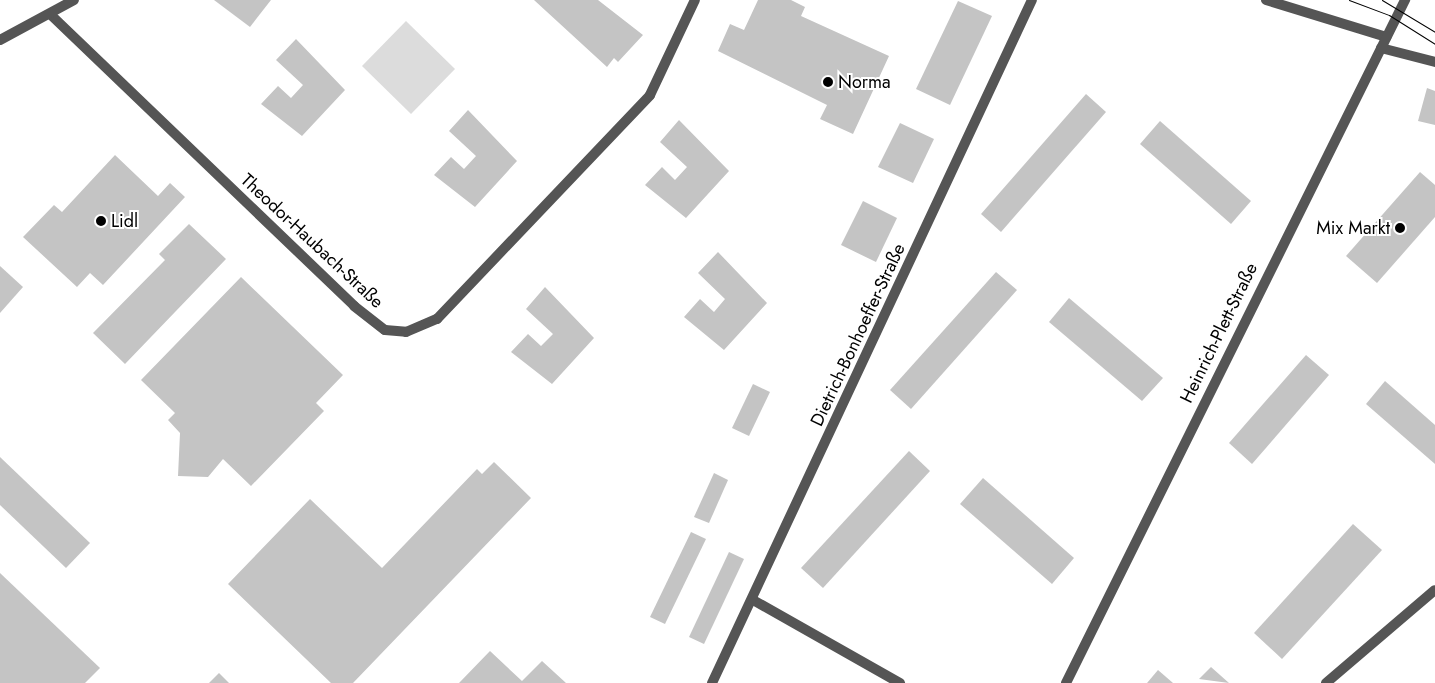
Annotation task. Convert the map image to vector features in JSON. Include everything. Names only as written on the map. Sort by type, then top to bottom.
[{"type":"street","points":[[0,40],[52,16],[74,0]]},
{"type":"street","name":"Theodor-Haubach-Straße","points":[[52,16],[367,317],[385,330],[406,332],[437,318],[650,95],[694,0]]},
{"type":"street","name":"Dietrich-Bonhoeffer-Straße","points":[[712,683],[753,600],[1032,0]]},
{"type":"street","points":[[1266,0],[1386,37]]},
{"type":"street","name":"Heinrich-Plett-Straße","points":[[1066,683],[1405,0]]},
{"type":"street","points":[[1381,48],[1435,62]]},
{"type":"street","points":[[1326,683],[1435,590]]},
{"type":"street","points":[[753,600],[900,683]]},
{"type":"shaded area","points":[[406,21],[455,69],[411,114],[362,66]]},
{"type":"building","points":[[214,0],[271,0],[250,27]]},
{"type":"building","points":[[534,0],[598,0],[643,35],[618,62],[614,58],[607,67]]},
{"type":"building","name":"Norma","points":[[758,0],[791,0],[805,7],[801,16],[889,56],[853,134],[820,119],[827,105],[718,51],[730,24],[744,30]]},
{"type":"building","points":[[958,1],[992,16],[950,105],[916,89]]},
{"type":"building","points":[[296,39],[345,90],[302,136],[261,104],[278,86],[291,98],[303,85],[276,60]]},
{"type":"building","points":[[1427,88],[1435,91],[1435,125],[1418,121]]},
{"type":"building","points":[[1086,94],[1106,112],[1001,232],[981,214]]},
{"type":"building","points":[[468,110],[517,161],[475,207],[434,175],[451,157],[464,169],[476,156],[449,131]]},
{"type":"building","points":[[679,120],[729,171],[686,218],[645,185],[662,167],[675,180],[687,167],[660,142]]},
{"type":"building","points":[[1160,121],[1251,201],[1231,224],[1140,144]]},
{"type":"building","points":[[900,123],[934,139],[913,183],[878,167]]},
{"type":"building","name":"Lidl","points":[[115,155],[158,196],[170,183],[185,197],[103,285],[90,273],[77,287],[23,237],[54,205],[62,212]]},
{"type":"building","points":[[1420,172],[1435,185],[1435,217],[1377,283],[1346,256]]},
{"type":"building","points":[[863,201],[897,218],[876,262],[841,245]]},
{"type":"building","points":[[189,224],[226,259],[125,364],[93,333],[165,260],[159,254]]},
{"type":"building","points":[[718,252],[767,303],[724,350],[684,317],[700,299],[714,312],[725,299],[698,273]]},
{"type":"building","points":[[0,266],[23,287],[0,313]]},
{"type":"building","points":[[996,272],[1017,290],[911,409],[890,390]]},
{"type":"building","points":[[241,277],[343,375],[316,403],[324,411],[251,486],[223,459],[208,477],[178,476],[180,433],[168,420],[175,413],[141,380]]},
{"type":"building","points":[[545,287],[594,338],[552,384],[511,352],[528,334],[541,346],[553,334],[526,309]]},
{"type":"building","points":[[1069,298],[1163,378],[1142,401],[1049,322]]},
{"type":"building","points":[[1306,355],[1329,375],[1252,464],[1229,443]]},
{"type":"building","points":[[1385,381],[1435,425],[1435,464],[1366,404]]},
{"type":"building","points":[[753,384],[770,392],[749,436],[732,428]]},
{"type":"building","points":[[909,451],[930,471],[823,588],[801,568]]},
{"type":"building","points":[[0,457],[90,543],[66,568],[0,505]]},
{"type":"building","points":[[494,462],[531,498],[353,683],[331,683],[228,584],[310,499],[382,568],[477,469],[482,474]]},
{"type":"building","points":[[714,473],[728,480],[709,523],[694,517]]},
{"type":"building","points":[[983,478],[1074,558],[1052,584],[960,504]]},
{"type":"building","points":[[1353,524],[1382,550],[1282,659],[1254,633]]},
{"type":"building","points":[[691,532],[706,539],[665,624],[650,617]]},
{"type":"building","points":[[729,552],[744,559],[704,644],[689,637]]},
{"type":"building","points":[[0,573],[100,668],[85,683],[0,683]]},
{"type":"building","points":[[490,651],[522,681],[542,661],[566,683],[459,683]]},
{"type":"building","points":[[1211,667],[1229,683],[1199,679]]},
{"type":"building","points":[[1158,670],[1173,683],[1147,683]]},
{"type":"building","points":[[219,673],[229,683],[209,683]]},
{"type":"tram line","points":[[1349,0],[1389,15],[1435,44]]},
{"type":"tram line","points":[[1382,0],[1435,32]]},
{"type":"place","name":"Norma","points":[[828,82]]},
{"type":"place","name":"Lidl","points":[[101,221]]},
{"type":"place","name":"Mix Markt","points":[[1400,228]]}]
